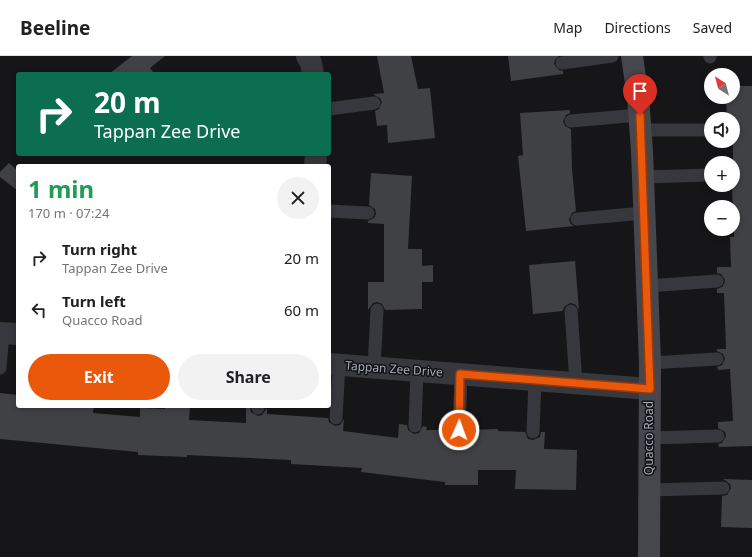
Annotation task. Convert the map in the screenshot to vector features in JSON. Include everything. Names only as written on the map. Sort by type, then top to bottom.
[{"type":"street","points":[[307,56],[311,63],[313,72]]},
{"type":"street","name":"Quacco Road","points":[[632,56],[638,96],[640,123],[650,364],[649,557]]},
{"type":"street","name":"Tappan Zee Drive","points":[[334,364],[650,389]]},
{"type":"lane","points":[[562,63],[612,56]]},
{"type":"lane","points":[[331,109],[374,103]]},
{"type":"lane","points":[[571,121],[640,123],[704,129]]},
{"type":"lane","points":[[643,177],[704,175]]},
{"type":"lane","points":[[331,211],[368,214]]},
{"type":"lane","points":[[577,219],[644,213]]},
{"type":"lane","points":[[647,286],[717,282]]},
{"type":"lane","points":[[374,367],[377,310]]},
{"type":"lane","points":[[571,311],[576,383]]},
{"type":"lane","points":[[0,368],[7,333]]},
{"type":"lane","points":[[650,364],[717,359]]},
{"type":"lane","points":[[334,364],[336,418]]},
{"type":"lane","points":[[415,426],[417,370]]},
{"type":"lane","points":[[459,430],[460,374]]},
{"type":"lane","points":[[533,432],[535,380]]},
{"type":"lane","points":[[650,438],[718,436]]},
{"type":"lane","points":[[649,490],[723,488]]},
{"type":"building","points":[[132,56],[165,56],[150,68],[153,72],[112,72]]},
{"type":"building","points":[[377,56],[411,56],[418,89],[430,88],[435,138],[388,143],[387,125],[377,126],[375,111],[379,109],[382,102],[380,98],[374,94],[384,93]]},
{"type":"building","points":[[508,56],[559,56],[555,60],[554,64],[559,70],[563,71],[563,74],[511,81]]},
{"type":"building","points":[[740,86],[752,86],[752,446],[719,447],[718,444],[722,443],[726,436],[725,432],[718,428],[718,422],[733,421],[730,369],[718,370],[717,367],[722,365],[725,359],[723,354],[717,351],[717,349],[726,349],[724,293],[717,293],[717,289],[722,287],[725,280],[721,274],[717,273],[717,267],[731,267],[730,237],[740,236],[740,200],[733,200],[732,192],[740,192],[740,156],[733,156],[733,148],[740,148],[740,112],[727,112],[726,104],[740,104]]},
{"type":"building","points":[[570,110],[570,113],[566,115],[563,121],[565,126],[571,129],[572,169],[576,211],[572,213],[569,219],[570,223],[574,226],[526,231],[518,156],[523,155],[520,113]]},
{"type":"building","points":[[9,163],[16,169],[16,189],[0,177],[0,172]]},
{"type":"building","points":[[371,173],[412,176],[408,249],[422,249],[422,266],[433,265],[433,282],[422,282],[422,309],[385,310],[382,304],[377,302],[373,303],[368,310],[368,282],[384,282],[384,224],[368,223],[368,221],[374,218],[376,214],[375,209],[369,205]]},
{"type":"building","points":[[575,261],[579,310],[575,304],[570,303],[564,307],[563,311],[533,314],[529,265]]},
{"type":"building","points":[[0,393],[16,395],[16,408],[94,408],[93,413],[140,417],[140,408],[190,408],[189,420],[246,423],[246,408],[250,408],[251,412],[258,416],[262,415],[267,409],[267,414],[328,418],[329,422],[335,426],[340,425],[344,419],[343,431],[398,438],[399,424],[407,425],[408,430],[414,434],[419,433],[423,426],[427,427],[426,430],[451,430],[452,434],[458,438],[466,435],[467,430],[498,429],[498,431],[525,432],[528,439],[533,440],[540,437],[541,432],[545,432],[544,449],[577,450],[576,490],[515,489],[516,470],[478,470],[478,485],[445,485],[445,482],[361,472],[362,468],[291,464],[291,460],[187,455],[187,457],[138,455],[138,452],[0,439]]},
{"type":"building","points":[[723,479],[752,480],[752,528],[721,527],[722,496],[727,495],[731,488],[730,484]]},
{"type":"route","points":[[459,430],[460,374],[650,389],[640,115]]}]
